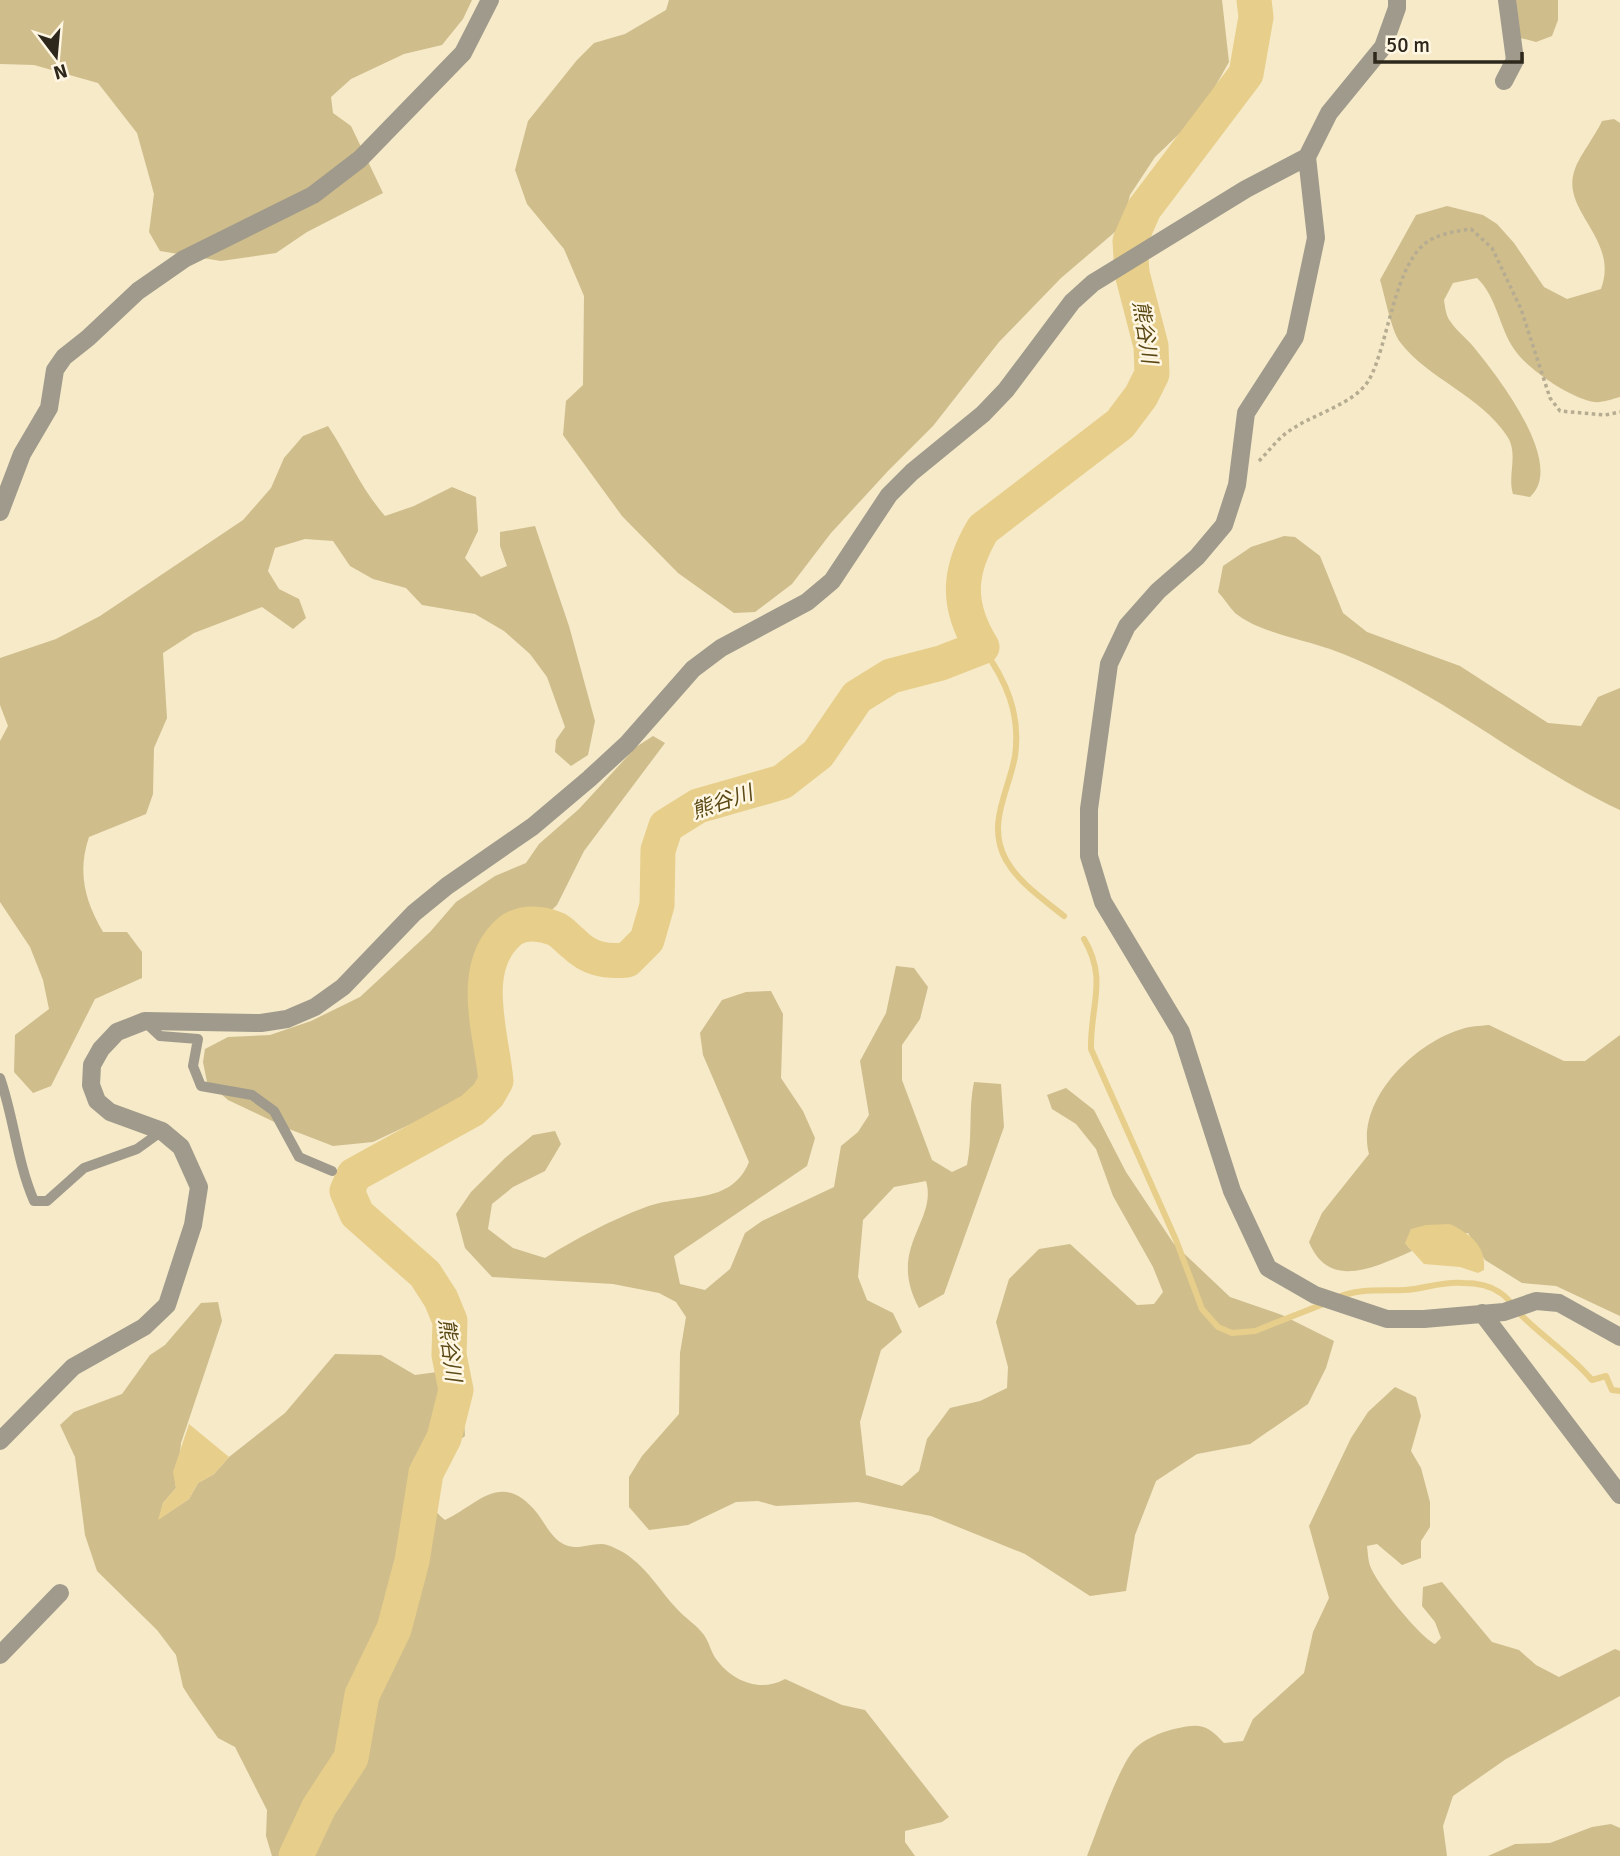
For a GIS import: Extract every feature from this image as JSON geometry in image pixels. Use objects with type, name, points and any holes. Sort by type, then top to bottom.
[{"type":"street","points":[[0,512],[22,454],[49,408],[55,370],[64,357],[138,291],[184,260],[313,195],[360,159],[463,53],[489,0]]},
{"type":"street","points":[[1397,0],[1397,8],[1383,47],[1329,113],[1307,157],[1316,238],[1295,337],[1245,413],[1237,485],[1224,525],[1197,557],[1158,591],[1127,626],[1109,664],[1088,809],[1089,856],[1103,902],[1181,1032],[1232,1191],[1268,1268],[1315,1295],[1359,1311],[1399,1319],[1504,1312],[1536,1301],[1559,1303],[1620,1337]]},
{"type":"street","points":[[1504,81],[1515,60],[1507,0]]},
{"type":"street","points":[[0,1441],[73,1367],[144,1326],[167,1305],[193,1225],[199,1186],[181,1147],[162,1131],[110,1112],[97,1101],[91,1085],[92,1065],[100,1049],[117,1032],[145,1021],[261,1023],[287,1019],[315,1007],[343,987],[414,913],[447,886],[532,827],[590,778],[626,744],[693,669],[721,648],[807,602],[832,581],[890,495],[912,472],[983,414],[1006,390],[1072,302],[1093,282],[1307,157]]},
{"type":"street","points":[[1482,1313],[1620,1495]]},
{"type":"street","points":[[0,1655],[60,1593]]},
{"type":"lane","points":[[145,1021],[160,1036],[198,1039],[194,1066],[201,1086],[252,1095],[274,1111],[299,1157],[332,1171]]},
{"type":"lane","points":[[0,1078],[11,1111],[26,1183],[34,1201],[47,1201],[84,1168],[137,1149],[162,1131]]},
{"type":"path","points":[[1237,485],[1284,434],[1321,411],[1353,399],[1369,380],[1404,274],[1427,242],[1446,233],[1471,229],[1492,248],[1521,309],[1550,398],[1560,411],[1605,415],[1620,412]]},
{"type":"shaded area","points":[[0,0],[472,0],[463,19],[442,45],[404,54],[351,79],[331,97],[333,113],[351,126],[383,193],[307,232],[276,253],[221,261],[160,251],[149,232],[154,194],[137,133],[98,83],[34,65],[0,64]]},
{"type":"shaded area","points":[[669,0],[1222,0],[1229,62],[1199,115],[1155,157],[1130,195],[1122,226],[1061,278],[999,342],[933,426],[831,533],[792,584],[755,612],[734,613],[678,573],[622,516],[563,435],[566,401],[583,385],[584,296],[564,249],[527,204],[515,170],[528,121],[577,60],[594,43],[625,34],[666,10]]},
{"type":"shaded area","points":[[1505,0],[1558,0],[1558,20],[1552,36],[1536,42],[1513,36]]},
{"type":"shaded area","points":[[1614,119],[1620,123],[1620,397],[1597,402],[1584,399],[1539,374],[1514,349],[1494,303],[1477,278],[1453,283],[1444,300],[1449,319],[1511,397],[1534,442],[1540,463],[1539,482],[1530,497],[1513,494],[1513,457],[1507,436],[1483,409],[1425,367],[1400,342],[1391,321],[1380,280],[1416,215],[1447,206],[1483,215],[1497,224],[1514,243],[1544,287],[1567,299],[1601,289],[1605,271],[1603,255],[1581,212],[1572,184],[1577,164],[1602,121]]},
{"type":"shaded area","points":[[328,426],[369,495],[385,516],[414,506],[452,487],[476,497],[478,531],[465,558],[481,577],[507,566],[500,546],[500,532],[535,526],[569,626],[595,721],[588,755],[571,766],[555,752],[556,740],[565,727],[547,677],[530,654],[504,631],[475,614],[422,605],[406,588],[373,579],[350,566],[333,541],[305,539],[275,548],[268,571],[279,589],[299,599],[306,618],[293,629],[262,607],[194,633],[163,653],[167,718],[154,748],[153,794],[146,814],[89,837],[83,874],[87,898],[103,932],[127,932],[142,952],[142,978],[95,999],[51,1086],[33,1093],[14,1072],[15,1035],[49,1009],[43,980],[30,947],[0,902],[0,741],[8,726],[0,705],[0,658],[56,639],[100,616],[243,520],[271,488],[284,458],[303,436]]},
{"type":"shaded area","points":[[1284,536],[1295,537],[1320,556],[1343,613],[1367,632],[1460,666],[1548,723],[1581,726],[1598,697],[1620,688],[1620,810],[1547,770],[1442,704],[1369,665],[1256,625],[1235,613],[1218,592],[1223,566],[1251,547]]},
{"type":"shaded area","points":[[653,736],[665,743],[584,851],[557,905],[522,938],[502,964],[489,1014],[486,1072],[468,1097],[373,1142],[333,1146],[228,1100],[207,1082],[203,1062],[205,1049],[228,1037],[270,1035],[311,1021],[360,997],[430,932],[456,902],[495,876],[526,863],[539,844],[579,809],[636,747]]},
{"type":"shaded area","points":[[896,966],[914,968],[928,987],[920,1019],[902,1045],[902,1080],[932,1160],[952,1172],[967,1165],[974,1082],[1001,1084],[1004,1127],[944,1294],[919,1308],[910,1287],[910,1252],[925,1210],[928,1196],[926,1181],[894,1187],[863,1220],[858,1277],[867,1300],[893,1313],[902,1332],[881,1350],[860,1422],[866,1475],[902,1486],[919,1471],[927,1439],[950,1408],[980,1401],[1007,1388],[1008,1367],[996,1322],[1009,1279],[1039,1249],[1070,1244],[1137,1305],[1154,1304],[1163,1292],[1153,1267],[1113,1196],[1096,1149],[1076,1124],[1052,1109],[1047,1095],[1066,1088],[1094,1110],[1126,1172],[1174,1244],[1230,1297],[1282,1315],[1334,1341],[1326,1368],[1308,1404],[1250,1444],[1197,1454],[1156,1481],[1135,1535],[1126,1591],[1090,1596],[1025,1554],[931,1516],[858,1502],[776,1506],[758,1501],[736,1502],[688,1525],[649,1530],[629,1507],[629,1477],[642,1456],[679,1414],[680,1353],[686,1317],[676,1302],[659,1293],[613,1284],[492,1277],[465,1248],[456,1214],[471,1192],[533,1135],[555,1131],[561,1144],[545,1171],[513,1187],[492,1204],[488,1229],[513,1248],[545,1258],[594,1230],[646,1207],[705,1196],[731,1186],[749,1162],[703,1055],[700,1033],[722,1000],[746,992],[771,991],[783,1014],[781,1078],[803,1111],[815,1138],[807,1166],[674,1256],[680,1284],[705,1290],[730,1269],[745,1233],[762,1221],[834,1187],[841,1146],[858,1132],[869,1115],[860,1061],[886,1013]]},
{"type":"shaded area","points":[[1489,1025],[1564,1061],[1585,1061],[1620,1035],[1620,1316],[1556,1286],[1522,1283],[1485,1260],[1468,1233],[1405,1243],[1412,1251],[1354,1271],[1341,1271],[1328,1266],[1318,1257],[1309,1242],[1322,1213],[1369,1154],[1367,1134],[1371,1114],[1392,1077],[1425,1047],[1444,1036],[1465,1028]]},
{"type":"shaded area","points":[[1450,1224],[1475,1241],[1482,1254],[1484,1270],[1478,1273],[1460,1267],[1424,1264],[1405,1243],[1411,1229]]},
{"type":"shaded area","points":[[218,1302],[222,1321],[181,1443],[175,1476],[176,1488],[163,1503],[159,1519],[189,1499],[198,1483],[214,1474],[229,1457],[285,1413],[335,1354],[381,1355],[415,1375],[437,1372],[455,1374],[463,1401],[465,1436],[435,1465],[426,1486],[427,1497],[433,1508],[445,1520],[490,1494],[512,1493],[524,1500],[553,1536],[565,1545],[576,1547],[604,1544],[624,1553],[643,1569],[677,1609],[701,1631],[716,1659],[738,1679],[766,1685],[785,1679],[842,1705],[865,1710],[949,1817],[942,1822],[905,1831],[905,1842],[915,1856],[272,1856],[266,1836],[267,1810],[235,1747],[218,1738],[190,1698],[183,1687],[176,1655],[157,1630],[97,1571],[85,1535],[75,1457],[60,1425],[74,1412],[122,1394],[150,1355],[165,1345],[201,1303]]},
{"type":"shaded area","points":[[1395,1387],[1416,1397],[1421,1416],[1411,1451],[1421,1468],[1430,1502],[1430,1527],[1421,1541],[1421,1558],[1402,1565],[1377,1544],[1367,1546],[1370,1566],[1382,1586],[1410,1621],[1435,1644],[1441,1638],[1435,1622],[1422,1606],[1423,1587],[1442,1582],[1492,1642],[1519,1650],[1536,1665],[1559,1677],[1615,1649],[1620,1651],[1620,1696],[1506,1759],[1453,1796],[1443,1826],[1447,1856],[1087,1856],[1117,1779],[1139,1745],[1163,1732],[1193,1726],[1209,1729],[1224,1743],[1243,1741],[1253,1719],[1304,1673],[1313,1632],[1329,1598],[1309,1526],[1351,1438],[1368,1412]]},
{"type":"shaded area","points":[[189,1424],[229,1457],[214,1474],[198,1483],[189,1499],[158,1520],[163,1503],[176,1488],[173,1472]]},
{"type":"shaded area","points":[[1611,1824],[1620,1828],[1620,1856],[1488,1856],[1515,1844],[1550,1843],[1592,1827]]},
{"type":"waterway","name":"熊谷川","points":[[296,1856],[319,1807],[351,1758],[362,1695],[394,1629],[412,1561],[426,1473],[444,1438],[456,1390],[449,1355],[450,1321],[441,1299],[425,1274],[357,1214],[347,1191],[354,1175],[472,1110],[488,1095],[496,1081],[487,1023],[486,982],[489,963],[497,946],[510,931],[527,924],[545,925],[558,930],[591,956],[604,960],[627,960],[647,940],[657,905],[658,850],[666,826],[698,806],[782,782],[818,754],[857,697],[891,676],[941,663],[982,647],[968,617],[963,588],[969,559],[983,529],[1120,424],[1141,396],[1152,374],[1151,346],[1132,273],[1130,241],[1144,209],[1246,74],[1256,17],[1254,0]]},
{"type":"waterway","points":[[982,647],[1005,685],[1016,726],[1015,756],[998,821],[1000,847],[1018,876],[1064,916]]},
{"type":"waterway","points":[[1084,939],[1091,953],[1096,980],[1091,1049],[1176,1240],[1202,1309],[1218,1327],[1232,1333],[1255,1331],[1326,1303]]},
{"type":"waterway","points":[[1336,1298],[1361,1291],[1412,1289],[1448,1283],[1486,1286],[1505,1297],[1592,1380],[1606,1376],[1612,1390],[1620,1391]]}]
